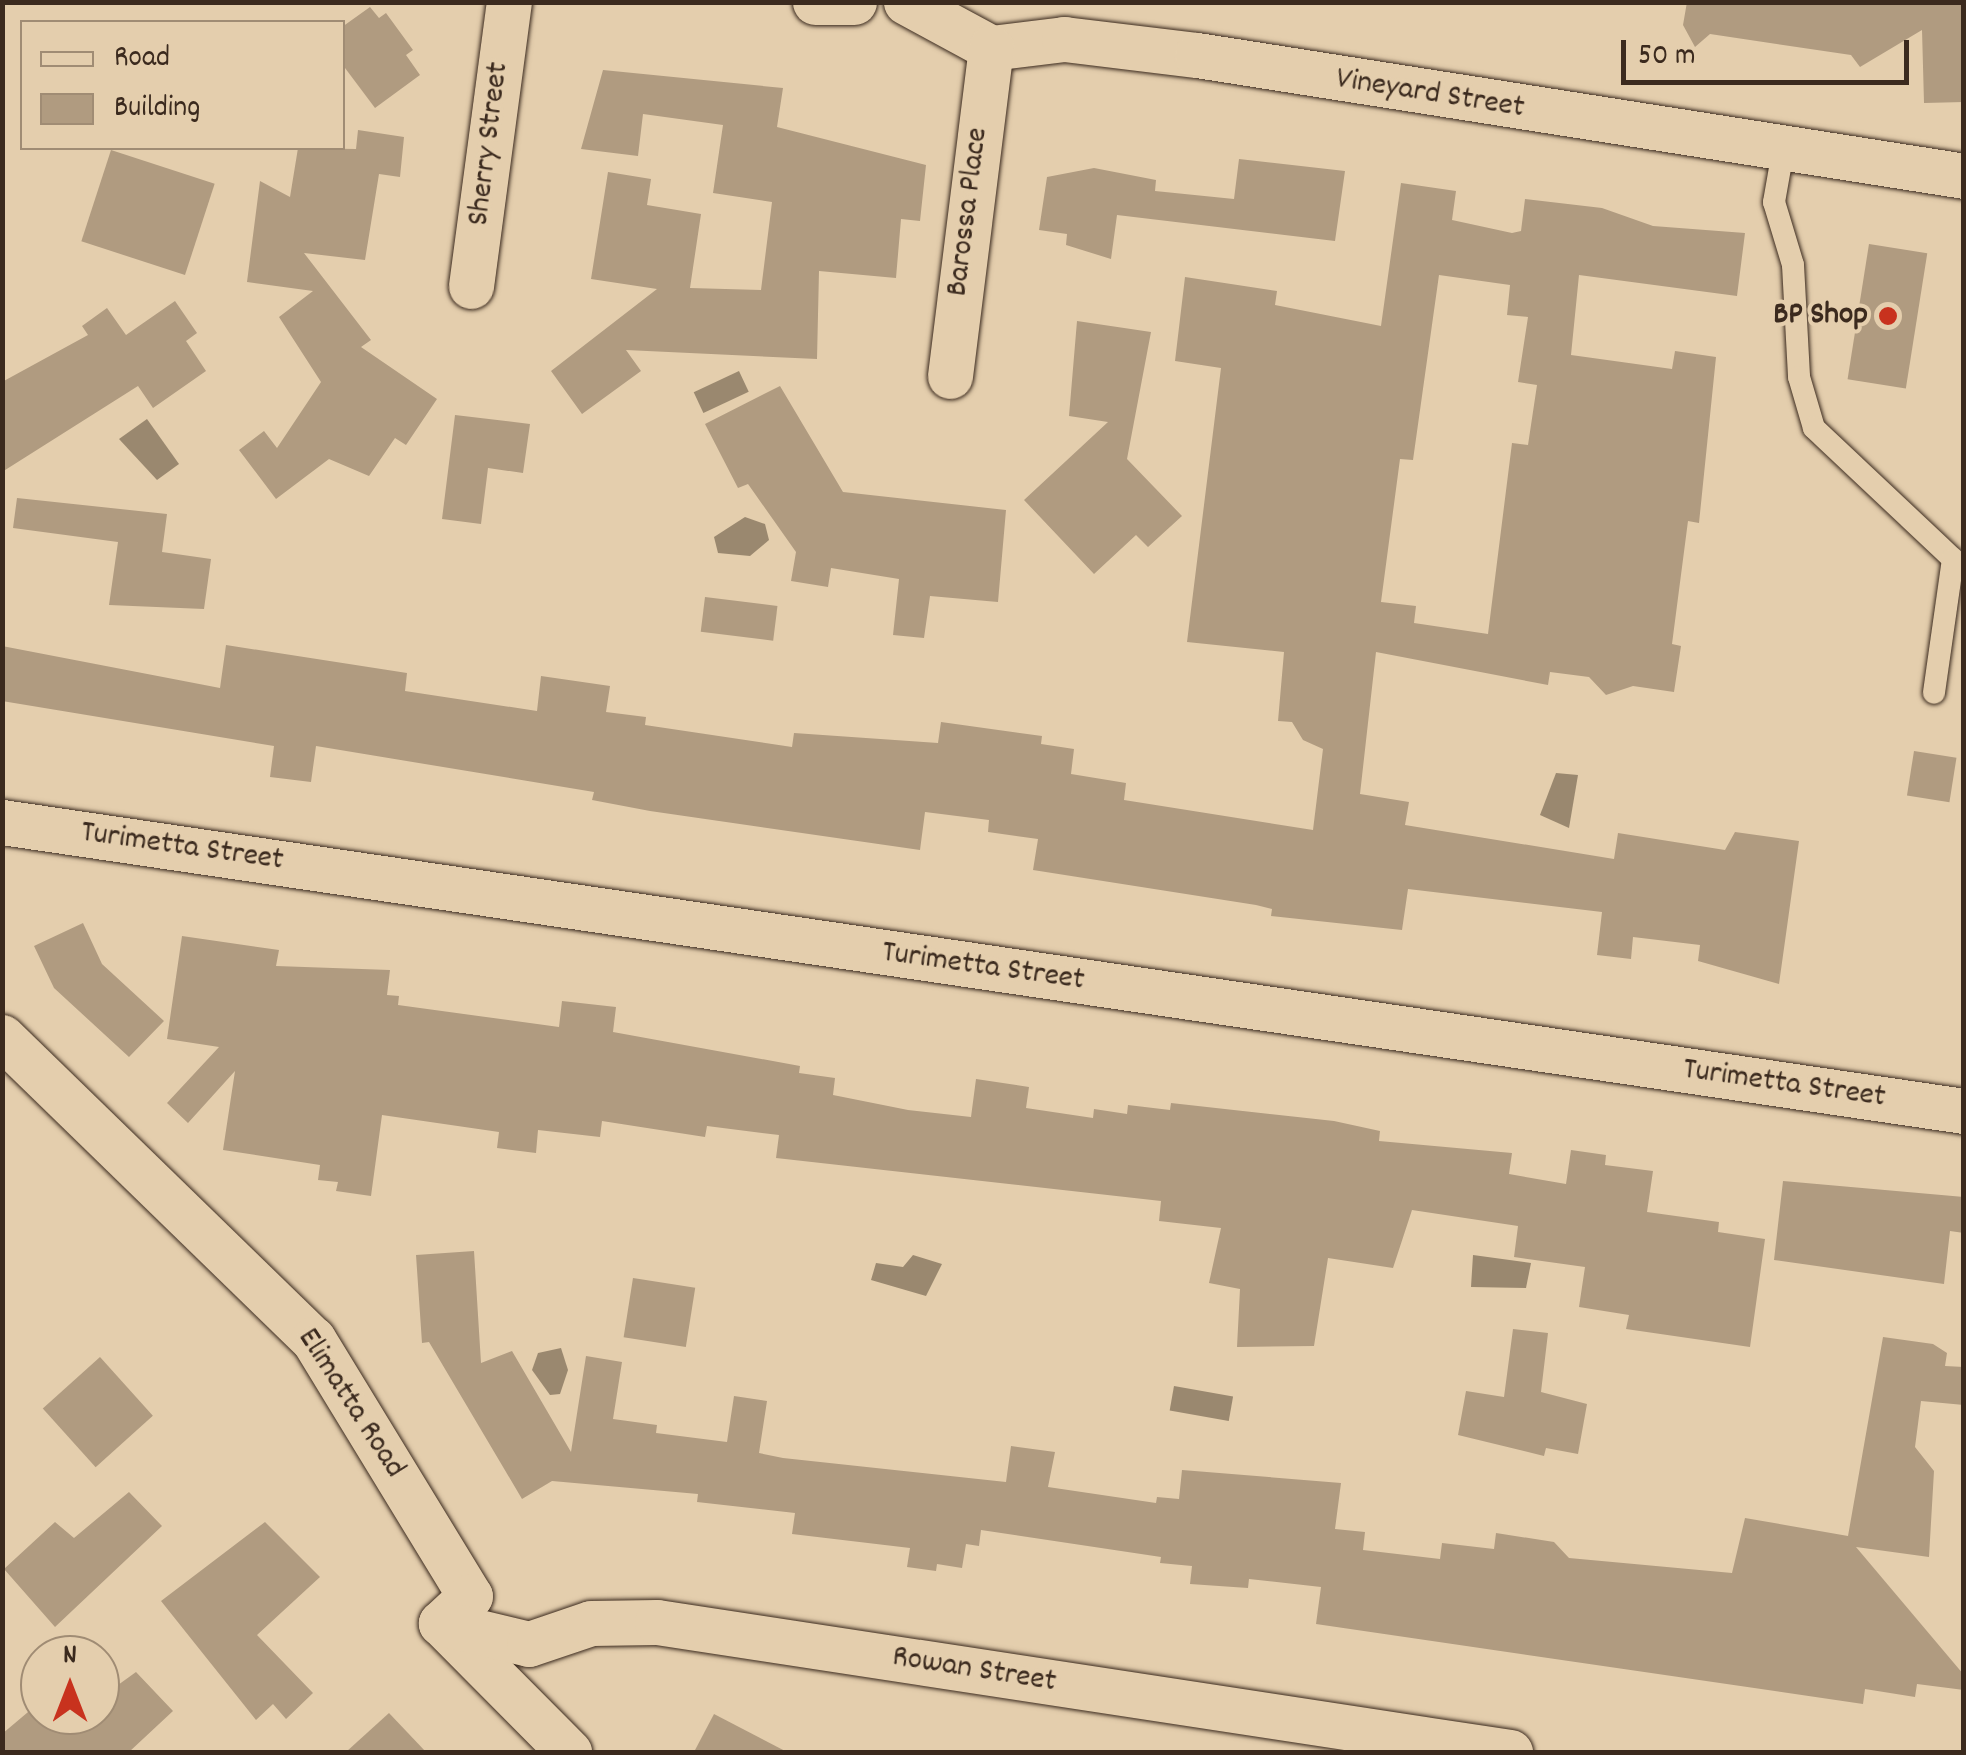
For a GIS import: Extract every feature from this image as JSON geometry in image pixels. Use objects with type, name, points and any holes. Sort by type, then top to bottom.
[{"type":"street","name":"Sherry Street","points":[[472,286],[509,2]]},
{"type":"street","points":[[815,2],[854,2]]},
{"type":"street","points":[[906,2],[991,48]]},
{"type":"street","name":"Vineyard Street","points":[[991,48],[1064,39],[1196,56],[1784,151],[1964,176]]},
{"type":"street","name":"Barossa Place","points":[[950,376],[991,48]]},
{"type":"street","name":"Turimetta Street","points":[[2,822],[1964,1111]]},
{"type":"street","name":"Elimatta Road","points":[[2,1037],[313,1339],[470,1596],[442,1623]]},
{"type":"street","name":"Rowan Street","points":[[442,1623],[529,1644],[592,1624],[657,1622],[1510,1752]]},
{"type":"street","points":[[442,1623],[569,1752]]},
{"type":"lane","points":[[1784,151],[1774,202],[1793,265],[1808,415],[1834,452],[1953,559],[1934,694]]},
{"type":"shaded area","points":[[739,371],[749,392],[703,413],[694,392]]},
{"type":"shaded area","points":[[147,419],[179,464],[157,480],[119,439]]},
{"type":"shaded area","points":[[745,517],[765,524],[769,540],[750,556],[718,553],[714,537]]},
{"type":"shaded area","points":[[1556,773],[1578,775],[1569,828],[1540,815]]},
{"type":"shaded area","points":[[913,1255],[942,1264],[926,1296],[871,1280],[876,1263],[903,1267]]},
{"type":"shaded area","points":[[1473,1255],[1531,1263],[1526,1288],[1471,1287]]},
{"type":"shaded area","points":[[561,1348],[568,1370],[560,1394],[550,1395],[532,1370],[538,1353]]},
{"type":"shaded area","points":[[1174,1386],[1233,1396],[1229,1421],[1170,1411]]},
{"type":"building","points":[[1687,2],[1964,2],[1964,102],[1924,103],[1922,30],[1860,67],[1851,55],[1710,34],[1695,47],[1683,25]]},
{"type":"building","points":[[370,7],[379,18],[386,13],[413,50],[406,55],[420,75],[375,108],[345,68],[345,25]]},
{"type":"building","points":[[603,70],[783,88],[777,127],[926,165],[920,221],[901,219],[896,278],[819,271],[817,359],[626,350],[641,371],[582,414],[551,371],[657,289],[591,279],[608,172],[651,179],[647,205],[701,214],[690,288],[761,290],[772,202],[713,193],[723,125],[643,114],[638,156],[581,149]]},
{"type":"building","points":[[358,130],[404,137],[400,177],[379,174],[365,260],[304,253],[371,340],[361,347],[437,399],[406,445],[395,438],[369,476],[329,459],[276,499],[239,450],[264,431],[277,448],[321,382],[279,317],[313,291],[247,282],[260,181],[290,197],[298,150],[356,149]]},
{"type":"building","points":[[111,150],[215,184],[185,275],[81,241]]},
{"type":"building","points":[[1239,159],[1345,171],[1335,241],[1117,215],[1111,259],[1066,245],[1067,234],[1039,230],[1047,177],[1094,168],[1156,180],[1155,191],[1234,199]]},
{"type":"building","points":[[1401,183],[1456,191],[1452,220],[1512,233],[1521,231],[1525,199],[1602,208],[1653,226],[1745,233],[1737,296],[1579,275],[1571,355],[1672,369],[1675,351],[1716,357],[1699,523],[1688,521],[1672,644],[1681,646],[1674,692],[1633,686],[1606,695],[1589,677],[1550,672],[1548,685],[1376,652],[1360,794],[1409,802],[1405,825],[1614,859],[1618,833],[1725,850],[1735,832],[1799,841],[1779,984],[1698,961],[1700,945],[1633,937],[1631,959],[1597,955],[1602,912],[1408,889],[1402,930],[1271,916],[1272,909],[1256,905],[1033,870],[1038,839],[988,832],[989,820],[925,812],[920,850],[650,811],[592,800],[594,792],[316,746],[311,782],[270,777],[274,746],[2,701],[2,646],[220,688],[226,645],[407,673],[405,691],[537,711],[541,676],[610,686],[606,712],[646,717],[645,725],[792,747],[794,733],[938,743],[941,722],[1042,736],[1041,744],[1074,749],[1071,774],[1126,783],[1124,800],[1313,830],[1323,749],[1303,740],[1292,722],[1278,721],[1284,652],[1187,642],[1221,368],[1175,361],[1185,277],[1277,291],[1275,305],[1381,326]],"holes":[[[1439,275],[1510,285],[1507,315],[1528,317],[1518,382],[1537,385],[1528,445],[1512,443],[1488,634],[1414,623],[1416,606],[1381,602],[1400,459],[1413,460]]]},
{"type":"building","name":"BP Shop","points":[[1869,244],[1927,253],[1906,389],[1848,379]]},
{"type":"building","points":[[175,301],[197,333],[186,341],[206,371],[153,408],[138,386],[2,472],[2,382],[88,335],[82,326],[107,308],[126,335]]},
{"type":"building","points":[[1077,321],[1151,332],[1127,459],[1182,516],[1148,547],[1136,535],[1094,574],[1024,500],[1108,422],[1069,416]]},
{"type":"building","points":[[780,386],[843,492],[1006,510],[998,602],[930,596],[924,638],[893,635],[899,579],[831,568],[828,587],[791,581],[796,552],[748,484],[738,488],[705,424]]},
{"type":"building","points":[[455,415],[530,424],[523,473],[488,468],[481,524],[442,519]]},
{"type":"building","points":[[17,498],[167,514],[162,552],[211,559],[204,609],[109,605],[118,542],[13,528]]},
{"type":"building","points":[[705,597],[777,606],[773,641],[701,632]]},
{"type":"building","points":[[1914,751],[1956,758],[1949,802],[1907,795]]},
{"type":"building","points":[[83,923],[102,964],[164,1021],[129,1057],[54,988],[34,946]]},
{"type":"building","points":[[182,936],[279,950],[276,966],[390,970],[387,995],[399,996],[398,1005],[559,1027],[562,1001],[616,1007],[613,1032],[800,1066],[799,1073],[835,1078],[833,1095],[908,1110],[971,1117],[976,1079],[1029,1087],[1026,1108],[1093,1118],[1094,1109],[1127,1114],[1128,1105],[1170,1110],[1171,1103],[1334,1121],[1380,1131],[1379,1141],[1512,1153],[1509,1174],[1566,1184],[1571,1150],[1606,1155],[1605,1165],[1653,1171],[1647,1212],[1719,1222],[1718,1232],[1765,1239],[1750,1347],[1626,1329],[1629,1315],[1579,1307],[1585,1267],[1514,1257],[1518,1226],[1412,1210],[1393,1268],[1328,1258],[1314,1346],[1237,1347],[1240,1289],[1209,1283],[1221,1228],[1159,1221],[1161,1201],[776,1158],[779,1135],[707,1126],[705,1137],[602,1121],[600,1137],[538,1130],[536,1153],[497,1148],[499,1132],[382,1115],[371,1196],[336,1191],[338,1182],[318,1180],[320,1165],[223,1150],[235,1071],[188,1123],[167,1103],[219,1047],[167,1039]]},
{"type":"building","points":[[1783,1181],[1964,1197],[1964,1233],[1950,1231],[1944,1284],[1774,1260]]},
{"type":"building","points":[[474,1251],[481,1363],[512,1351],[571,1452],[586,1356],[622,1362],[613,1419],[657,1425],[656,1433],[727,1442],[734,1396],[767,1401],[759,1453],[783,1458],[1006,1482],[1011,1446],[1055,1452],[1048,1487],[1156,1503],[1157,1497],[1179,1499],[1182,1470],[1341,1483],[1335,1529],[1365,1532],[1363,1550],[1440,1559],[1442,1543],[1494,1549],[1496,1533],[1554,1542],[1569,1558],[1732,1573],[1745,1518],[1848,1536],[1883,1337],[1933,1344],[1947,1353],[1945,1366],[1964,1367],[1964,1405],[1921,1401],[1915,1447],[1934,1471],[1929,1557],[1856,1547],[1964,1675],[1964,1690],[1917,1684],[1915,1697],[1865,1689],[1863,1704],[1316,1624],[1321,1587],[1249,1579],[1248,1588],[1190,1584],[1192,1566],[1160,1563],[1161,1557],[981,1530],[979,1546],[966,1544],[962,1568],[937,1564],[936,1571],[907,1567],[910,1548],[792,1534],[795,1513],[697,1502],[698,1494],[552,1481],[522,1499],[429,1342],[422,1343],[416,1255]]},
{"type":"building","points":[[633,1278],[695,1288],[686,1347],[624,1337]]},
{"type":"building","points":[[1513,1329],[1548,1333],[1541,1392],[1587,1404],[1578,1454],[1546,1448],[1544,1456],[1458,1435],[1466,1391],[1504,1397]]},
{"type":"building","points":[[100,1357],[153,1416],[96,1467],[43,1409]]},
{"type":"building","points":[[129,1492],[162,1526],[55,1627],[4,1569],[55,1522],[74,1538]]},
{"type":"building","points":[[265,1522],[320,1577],[257,1635],[313,1693],[286,1719],[273,1704],[256,1720],[161,1601]]},
{"type":"building","points":[[136,1672],[173,1711],[129,1752],[2,1752],[2,1734],[20,1719],[20,1735],[120,1735],[120,1684]]},
{"type":"building","points":[[389,1713],[426,1752],[346,1752]]},
{"type":"building","points":[[714,1714],[787,1752],[694,1752]]},
{"type":"place","name":"BP Shop","points":[[1888,316]]}]
